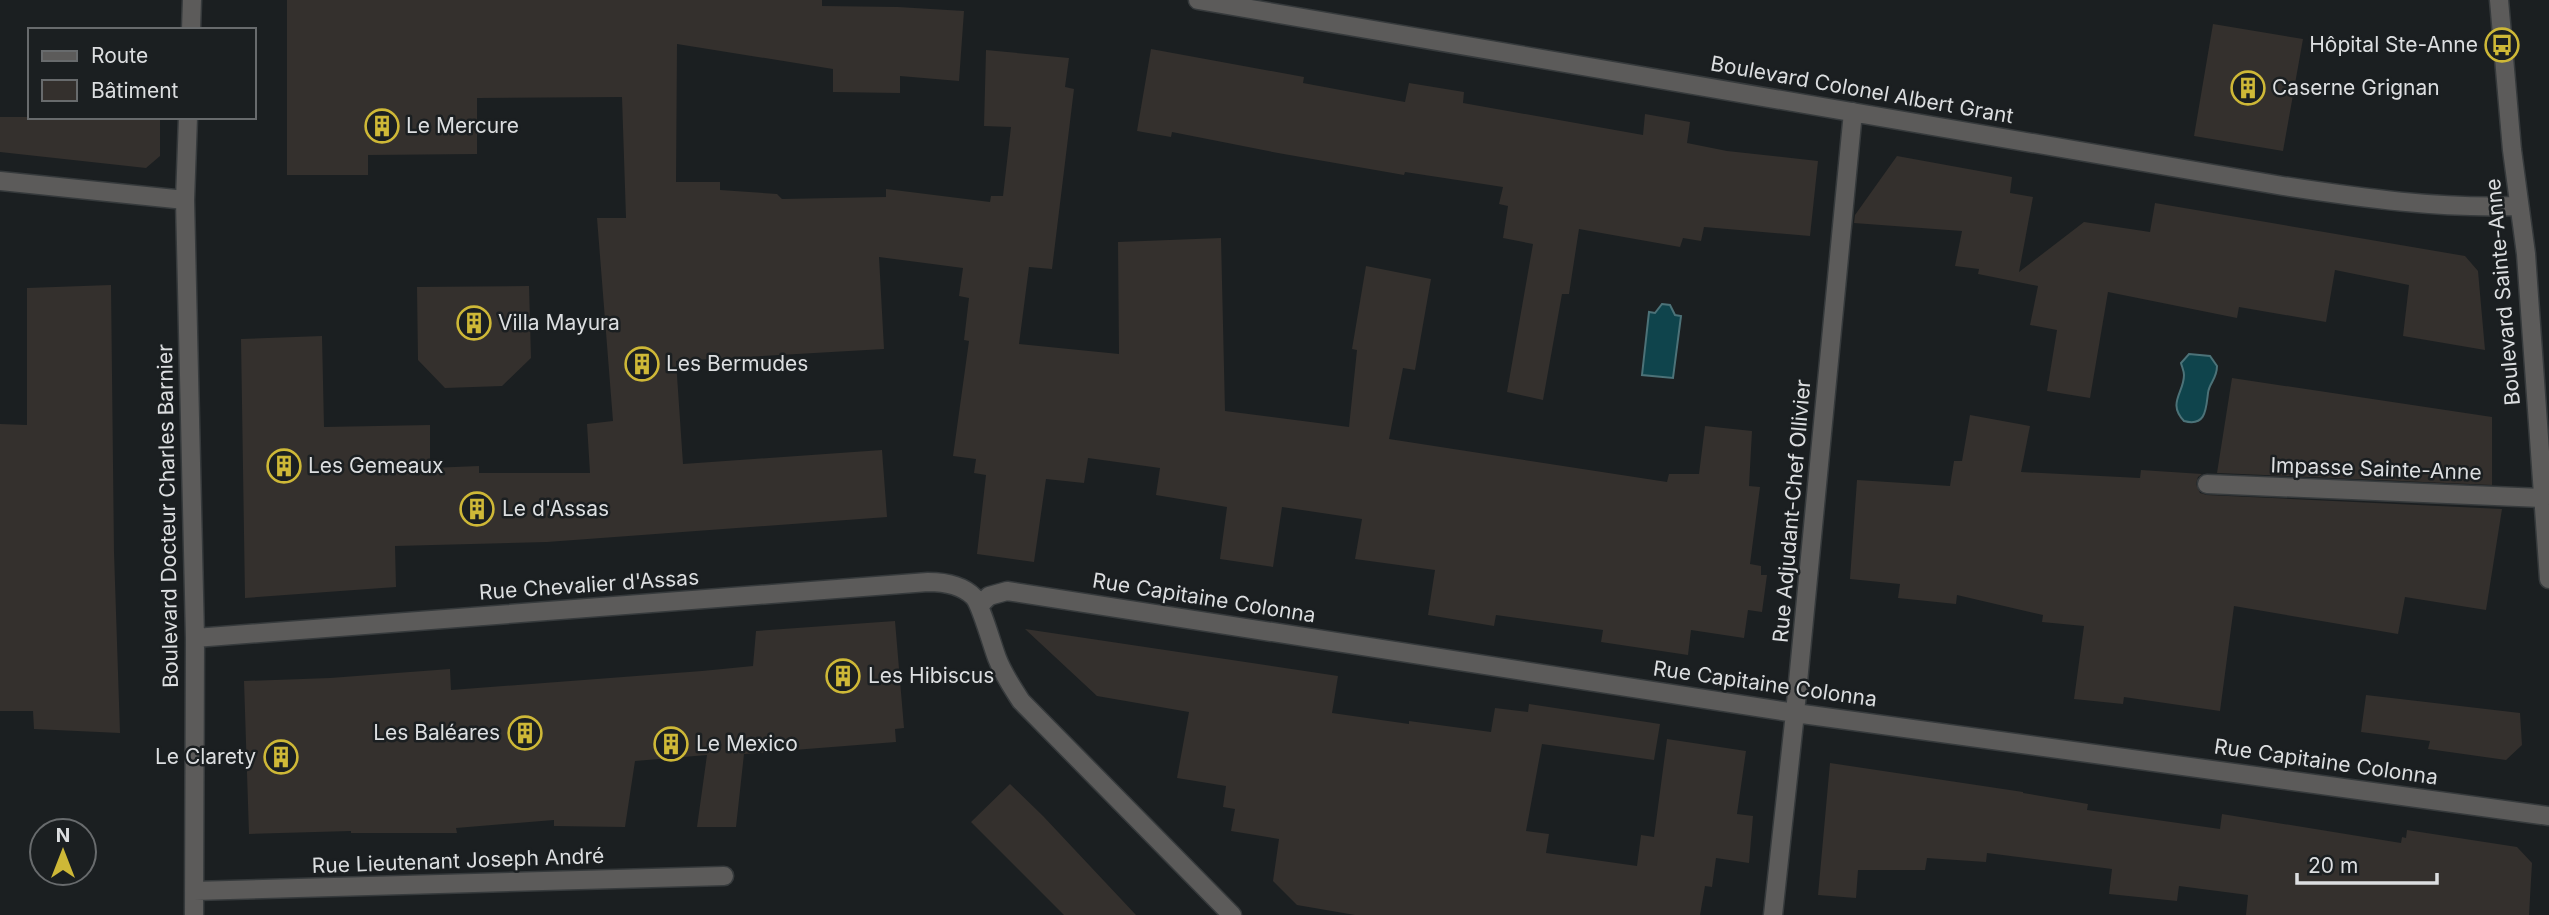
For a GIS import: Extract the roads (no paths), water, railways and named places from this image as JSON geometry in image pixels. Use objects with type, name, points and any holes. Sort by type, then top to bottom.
[{"type":"street","points":[[191,28],[192,0]]},
{"type":"street","name":"Boulevard Colonel Albert Grant","points":[[1198,0],[2350,197],[2447,207],[2519,206]]},
{"type":"street","name":"Boulevard Sainte-Anne","points":[[2499,0],[2512,150],[2526,254],[2549,579]]},
{"type":"street","name":"Rue Adjudant-Chef Ollivier","points":[[1773,915],[1796,713],[1853,112]]},
{"type":"street","name":"Boulevard Docteur Charles Barnier","points":[[188,119],[185,200],[195,638],[194,915]]},
{"type":"street","points":[[0,181],[185,200]]},
{"type":"street","name":"Impasse Sainte-Anne","points":[[2207,484],[2543,498]]},
{"type":"street","name":"Rue Chevalier d'Assas","points":[[195,638],[928,582],[942,582],[962,589],[972,595],[980,605]]},
{"type":"street","name":"Rue Capitaine Colonna","points":[[980,605],[989,596],[1007,591],[1796,713],[2549,816]]},
{"type":"street","points":[[980,605],[982,619],[998,661],[1021,701],[1232,915]]},
{"type":"street","name":"Rue Lieutenant Joseph André","points":[[194,891],[724,876]]},
{"type":"water","points":[[1662,304],[1670,305],[1675,315],[1681,316],[1673,378],[1642,375],[1649,312],[1655,313]]},
{"type":"water","points":[[2189,354],[2210,356],[2217,366],[2204,415],[2191,422],[2184,421],[2177,409],[2184,374],[2181,363]]},
{"type":"place","name":"Hôpital Ste-Anne","points":[[2502,45]]},
{"type":"place","name":"Caserne Grignan","points":[[2248,88]]},
{"type":"place","name":"Le Mercure","points":[[382,126]]},
{"type":"place","name":"Villa Mayura","points":[[474,323]]},
{"type":"place","name":"Les Bermudes","points":[[642,364]]},
{"type":"place","name":"Les Gemeaux","points":[[284,466]]},
{"type":"place","name":"Le d'Assas","points":[[477,509]]},
{"type":"place","name":"Les Hibiscus","points":[[843,676]]},
{"type":"place","name":"Les Baléares","points":[[525,733]]},
{"type":"place","name":"Le Mexico","points":[[671,744]]},
{"type":"place","name":"Le Clarety","points":[[281,757]]}]
